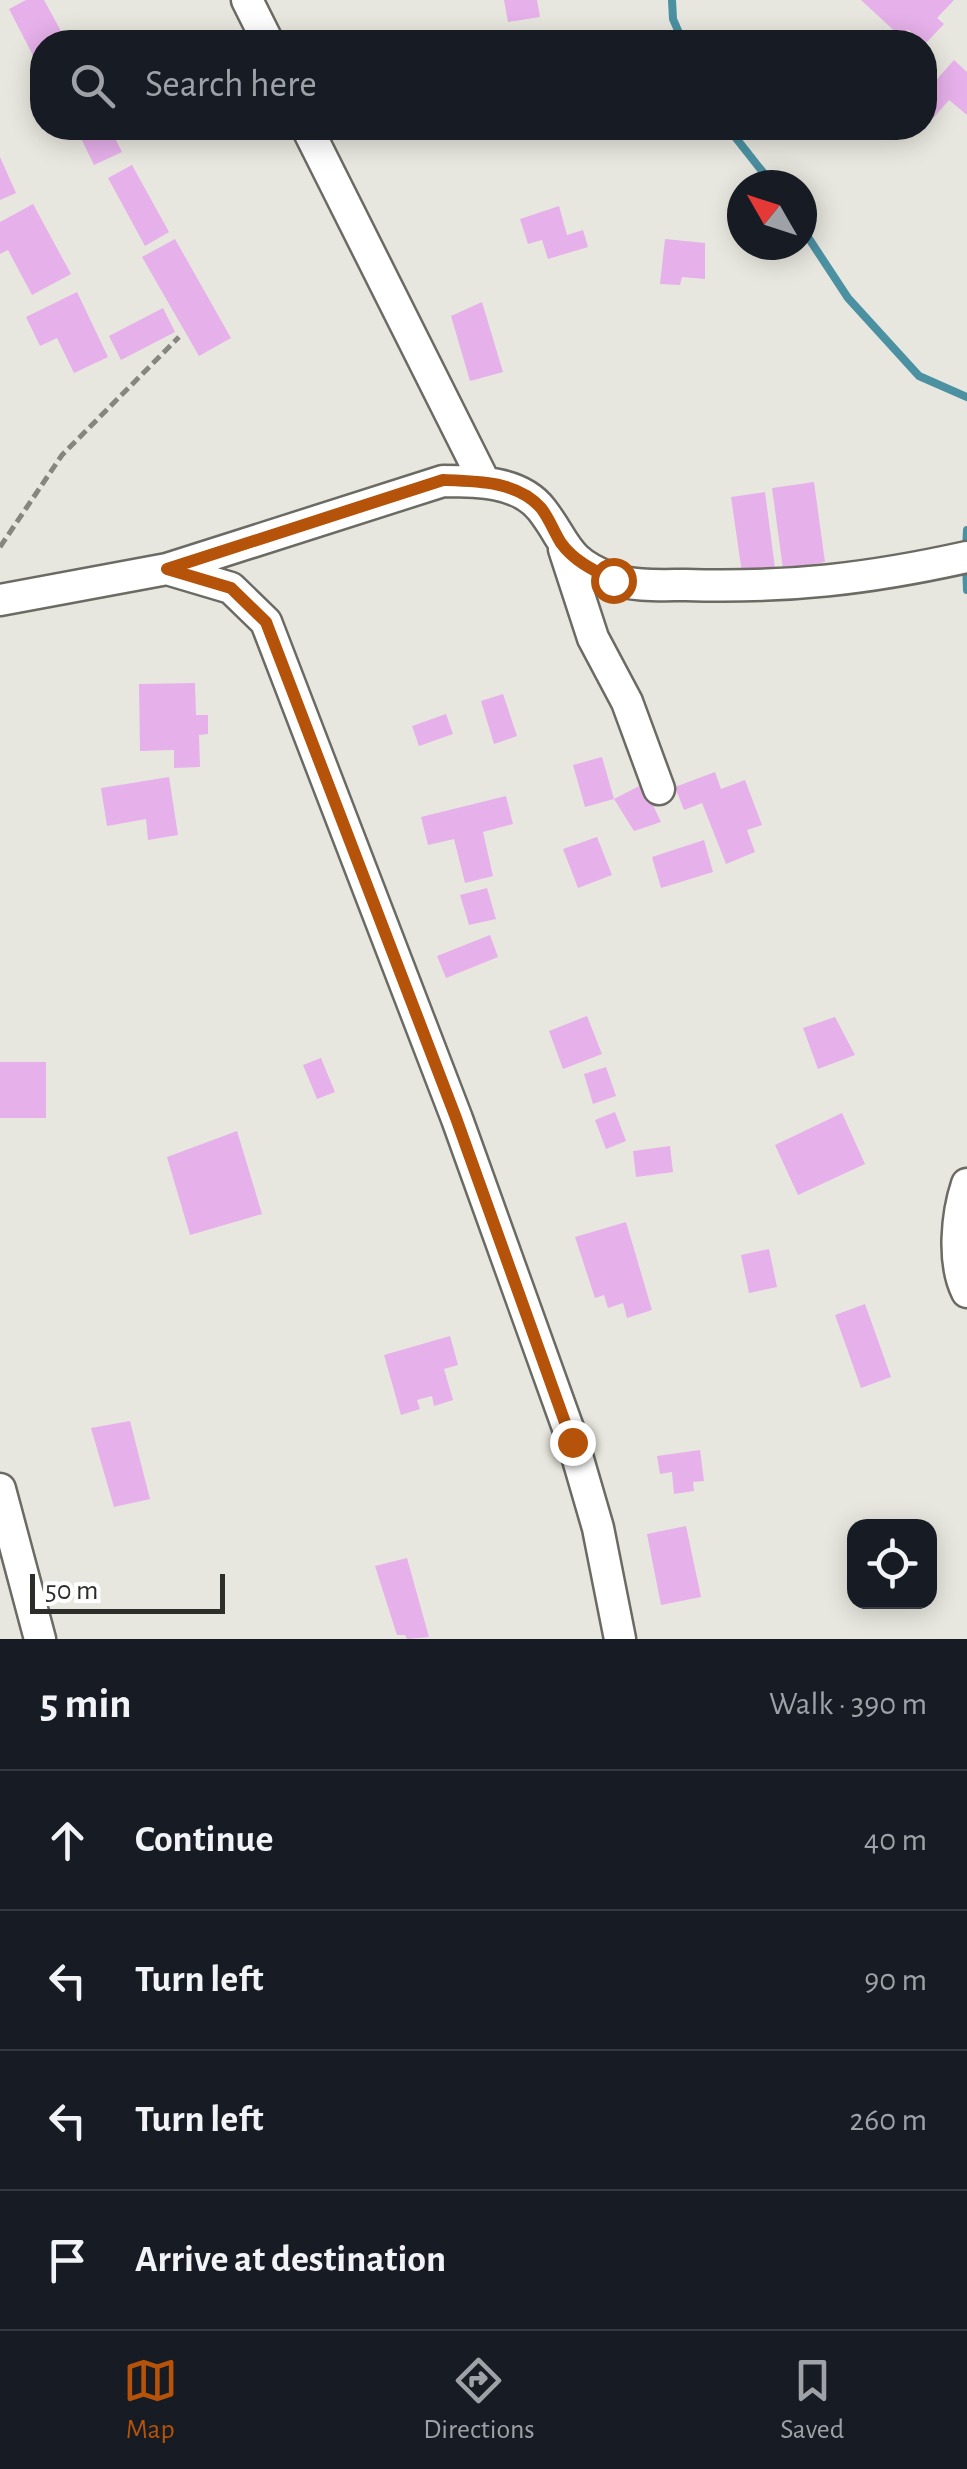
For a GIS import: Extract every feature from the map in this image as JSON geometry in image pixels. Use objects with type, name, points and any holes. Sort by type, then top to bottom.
[{"type":"street","points":[[247,0],[262,30]]},
{"type":"street","points":[[313,140],[484,481]]},
{"type":"street","points":[[0,600],[167,569],[443,480],[484,481],[520,492],[541,508],[563,546],[593,638],[627,702],[659,789]]},
{"type":"street","points":[[563,546],[579,562],[613,580],[758,587],[857,580],[967,556]]},
{"type":"street","points":[[167,569],[231,588],[266,622],[456,1118],[572,1442],[598,1528],[620,1639]]},
{"type":"street","points":[[967,1184],[961,1201],[958,1262],[967,1292]]},
{"type":"street","points":[[0,1489],[40,1639]]},
{"type":"path","points":[[0,547],[62,455],[178,337]]},
{"type":"building","points":[[26,0],[44,0],[60,30],[30,30],[30,50],[9,9]]},
{"type":"building","points":[[504,0],[537,0],[540,17],[508,22]]},
{"type":"building","points":[[861,0],[954,0],[937,18],[944,24],[937,31],[893,30]]},
{"type":"building","points":[[954,60],[967,72],[967,115],[949,100],[937,114],[937,79]]},
{"type":"building","points":[[82,140],[116,140],[122,152],[94,165]]},
{"type":"building","points":[[0,157],[16,193],[0,200]]},
{"type":"building","points":[[132,165],[169,232],[145,246],[108,178]]},
{"type":"building","points":[[33,204],[71,274],[32,295],[8,250],[0,254],[0,222]]},
{"type":"building","points":[[559,206],[567,235],[583,230],[588,247],[548,259],[542,240],[528,244],[520,219]]},
{"type":"building","points":[[175,239],[231,338],[199,356],[142,257]]},
{"type":"building","points":[[665,239],[705,243],[705,279],[682,277],[680,285],[660,284]]},
{"type":"building","points":[[77,292],[108,357],[74,373],[57,338],[40,346],[26,317]]},
{"type":"building","points":[[482,302],[503,372],[470,381],[451,316]]},
{"type":"building","points":[[163,308],[175,332],[121,360],[109,336]]},
{"type":"building","points":[[814,482],[825,562],[783,569],[772,488]]},
{"type":"building","points":[[765,492],[775,568],[742,573],[731,497]]},
{"type":"building","points":[[195,683],[196,715],[208,715],[208,734],[199,735],[200,767],[174,768],[174,750],[140,751],[139,684]]},
{"type":"building","points":[[503,694],[517,736],[494,744],[481,701]]},
{"type":"building","points":[[446,714],[453,734],[419,746],[412,726]]},
{"type":"building","points":[[602,757],[614,799],[585,807],[573,765]]},
{"type":"building","points":[[715,772],[721,789],[745,780],[762,825],[747,830],[755,852],[726,864],[702,803],[684,810],[675,787]]},
{"type":"building","points":[[169,777],[178,835],[148,840],[146,819],[107,826],[101,788]]},
{"type":"building","points":[[643,784],[661,822],[634,831],[614,799]]},
{"type":"building","points":[[506,796],[513,824],[483,832],[493,876],[465,883],[454,839],[428,845],[421,817]]},
{"type":"building","points":[[597,837],[612,875],[578,888],[563,849]]},
{"type":"building","points":[[704,840],[713,872],[661,888],[652,857]]},
{"type":"building","points":[[487,888],[496,919],[469,925],[460,895]]},
{"type":"building","points":[[490,935],[498,957],[446,978],[437,956]]},
{"type":"building","points":[[587,1016],[602,1054],[563,1069],[549,1031]]},
{"type":"building","points":[[835,1017],[855,1055],[818,1069],[803,1028]]},
{"type":"building","points":[[321,1058],[335,1092],[317,1099],[303,1065]]},
{"type":"building","points":[[0,1062],[46,1062],[46,1118],[0,1118]]},
{"type":"building","points":[[606,1067],[616,1096],[593,1104],[584,1074]]},
{"type":"building","points":[[615,1112],[626,1141],[606,1149],[595,1120]]},
{"type":"building","points":[[842,1113],[865,1164],[798,1195],[775,1145]]},
{"type":"building","points":[[237,1131],[262,1214],[190,1235],[167,1157]]},
{"type":"building","points":[[670,1146],[673,1172],[636,1177],[633,1151]]},
{"type":"building","points":[[626,1222],[652,1310],[627,1318],[623,1303],[608,1308],[604,1295],[595,1298],[575,1237]]},
{"type":"building","points":[[769,1249],[777,1287],[749,1293],[741,1255]]},
{"type":"building","points":[[865,1304],[891,1377],[861,1388],[835,1315]]},
{"type":"building","points":[[450,1336],[458,1365],[444,1369],[453,1400],[434,1406],[432,1396],[417,1400],[420,1409],[401,1415],[384,1355]]},
{"type":"building","points":[[130,1421],[150,1499],[114,1507],[91,1428]]},
{"type":"building","points":[[700,1450],[704,1481],[693,1482],[694,1491],[674,1494],[672,1472],[660,1474],[657,1456]]},
{"type":"building","points":[[686,1526],[701,1597],[661,1605],[647,1534]]},
{"type":"building","points":[[407,1558],[429,1637],[407,1639],[397,1635],[375,1566]]},
{"type":"waterway","points":[[672,0],[678,30]]},
{"type":"waterway","points":[[737,140],[761,170]]},
{"type":"waterway","points":[[817,251],[848,298],[919,376],[967,397]]},
{"type":"waterway","points":[[966,550],[967,530]]},
{"type":"waterway","points":[[966,564],[967,590]]},
{"type":"route","points":[[572,1442],[456,1118],[266,622],[231,588],[167,569],[443,480],[484,481],[520,492],[541,508],[563,546],[579,562],[613,580]]}]
